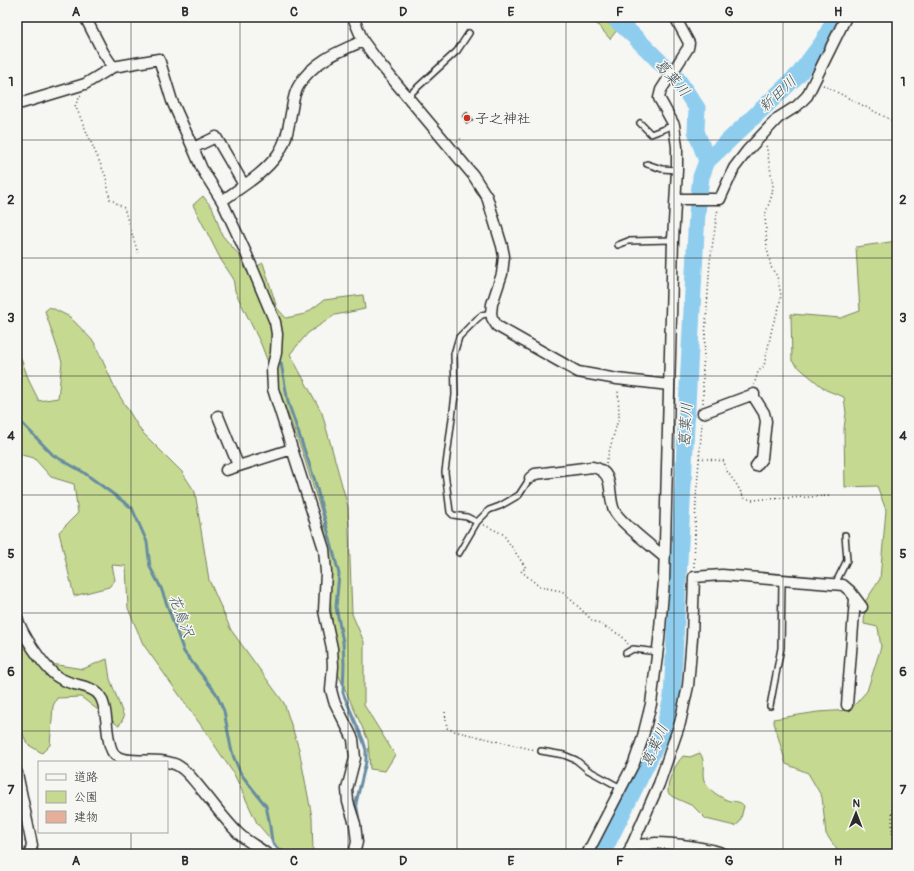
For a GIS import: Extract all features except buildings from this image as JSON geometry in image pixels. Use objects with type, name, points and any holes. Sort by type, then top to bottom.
[{"type":"street","points":[[85,17],[103,52],[113,67]]},
{"type":"street","points":[[353,17],[363,41],[407,97],[473,175],[486,197],[504,256],[502,274],[492,304],[491,313],[497,326],[578,372],[618,379],[669,385]]},
{"type":"street","points":[[587,854],[634,764],[652,704],[658,652],[664,557],[673,240],[678,199],[677,146],[674,125],[659,98],[661,90],[688,48],[689,42],[675,17]]},
{"type":"street","points":[[678,199],[718,199],[734,168],[747,150],[778,118],[797,106],[807,96],[846,17]]},
{"type":"street","points":[[222,201],[264,170],[278,154],[286,139],[298,85],[311,70],[334,53],[363,41]]},
{"type":"street","points":[[22,103],[81,85],[113,67],[159,59],[172,101],[202,169],[222,201],[246,253],[275,322],[277,334],[276,353],[272,369],[273,389],[324,549],[326,572],[324,611],[332,648],[333,666],[331,690],[334,701],[353,739],[355,758],[347,789],[348,802],[355,824],[357,842],[354,854]]},
{"type":"street","points":[[193,148],[216,137],[244,185]]},
{"type":"street","points":[[703,413],[754,394],[754,397],[764,413],[766,421],[762,458],[756,466]]},
{"type":"street","points":[[218,416],[238,465]]},
{"type":"street","points":[[226,470],[292,448]]},
{"type":"street","points":[[530,478],[535,474],[592,467],[599,468],[604,472],[609,482],[614,511],[621,520],[664,557]]},
{"type":"street","points":[[630,850],[659,784],[680,723],[688,686],[692,638],[694,577],[722,575],[843,585],[858,603],[847,705]]},
{"type":"street","points":[[18,625],[39,657],[55,675],[98,693],[102,700],[111,748],[115,755],[120,758],[166,761]]},
{"type":"street","points":[[168,762],[180,766],[239,834],[267,854]]},
{"type":"street","points":[[17,773],[32,845],[30,854]]},
{"type":"street","points":[[630,850],[656,843],[697,848],[724,854]]},
{"type":"lane","points":[[407,97],[457,51],[470,33]]},
{"type":"lane","points":[[640,123],[651,134],[674,125]]},
{"type":"lane","points":[[647,164],[662,169],[677,170]]},
{"type":"lane","points":[[618,245],[628,240],[673,240]]},
{"type":"lane","points":[[477,522],[467,517],[453,515],[450,512],[445,472],[455,394],[454,354],[459,337],[476,319],[482,315],[491,313]]},
{"type":"lane","points":[[459,552],[477,522],[490,510],[519,495],[530,478]]},
{"type":"lane","points":[[835,584],[847,560],[845,535]]},
{"type":"lane","points":[[770,706],[781,648],[782,580]]},
{"type":"lane","points":[[626,653],[633,649],[658,652]]},
{"type":"lane","points":[[541,751],[564,755],[576,760],[588,770],[621,788]]},
{"type":"path","points":[[814,81],[897,123]]},
{"type":"path","points":[[81,85],[81,95],[76,105],[106,177],[110,199],[124,208],[138,253]]},
{"type":"path","points":[[754,394],[753,386],[758,372],[764,366],[781,295],[777,276],[771,267],[767,248],[765,215],[772,195],[773,185],[764,132]]},
{"type":"path","points":[[694,577],[696,499],[703,413],[703,369],[710,261],[718,199]]},
{"type":"path","points":[[604,472],[619,416],[618,379]]},
{"type":"path","points":[[699,458],[724,461],[726,470],[744,498],[765,500],[831,496]]},
{"type":"path","points":[[477,522],[503,534],[526,568],[521,571],[526,576],[540,586],[562,591],[592,620],[622,636],[633,649]]},
{"type":"path","points":[[445,712],[447,728],[454,732],[541,751]]},
{"type":"path","points":[[893,854],[892,786],[897,737]]},
{"type":"path","points":[[510,854],[519,852],[524,854]]},
{"type":"green space","points":[[586,17],[625,17],[625,20],[610,39],[597,24]]},
{"type":"green space","points":[[203,196],[213,209],[222,235],[239,255],[247,272],[263,263],[277,308],[286,318],[305,314],[324,300],[363,295],[365,309],[335,315],[308,333],[290,354],[322,413],[348,507],[352,614],[364,642],[364,705],[395,755],[385,771],[370,769],[368,740],[338,674],[324,521],[302,451],[261,344],[235,291],[233,278],[221,260],[193,205]]},
{"type":"green space","points":[[897,241],[897,854],[840,854],[826,834],[822,797],[808,773],[786,764],[773,719],[818,712],[850,710],[867,691],[881,647],[878,627],[864,624],[865,602],[880,579],[886,510],[877,486],[845,487],[844,429],[846,413],[844,397],[826,390],[792,361],[791,314],[841,318],[860,311],[856,247]]},
{"type":"green space","points":[[50,307],[70,317],[94,342],[116,390],[141,431],[182,472],[195,492],[209,580],[231,630],[284,703],[299,749],[312,817],[313,854],[283,854],[257,823],[234,774],[143,644],[128,608],[126,566],[112,565],[115,580],[109,587],[74,596],[59,532],[78,513],[74,484],[51,477],[34,458],[17,454],[17,348],[30,383],[39,401],[58,398],[62,362],[45,311]]},
{"type":"green space","points":[[17,627],[45,663],[83,669],[107,659],[110,679],[124,717],[119,726],[81,697],[57,698],[53,706],[50,745],[42,753],[27,744],[17,719]]},
{"type":"green space","points":[[700,753],[703,761],[703,775],[707,786],[723,798],[730,801],[740,802],[744,806],[740,822],[735,826],[706,819],[693,806],[673,797],[668,793],[670,778],[674,768],[683,756],[690,757]]},
{"type":"waterway","name":"葛葉川","points":[[602,854],[664,729],[672,697],[697,213],[701,177],[707,161],[696,131],[697,108],[678,80],[613,17]]},
{"type":"waterway","name":"新田川","points":[[707,161],[799,74],[823,42],[836,17]]},
{"type":"waterway","points":[[281,363],[288,402],[315,481],[339,574],[336,607],[343,642],[343,693],[366,750],[366,762],[356,803],[360,826]]},
{"type":"waterway","name":"花鳥沢","points":[[17,416],[19,420],[53,455],[83,472],[132,508],[147,542],[150,567],[161,588],[184,652],[216,693],[224,711],[231,748],[241,774],[266,806],[272,841],[277,848],[288,854]]},
{"type":"waterway","points":[[360,848],[360,854]]},
{"type":"place","name":"子之神社","points":[[467,118]]}]
